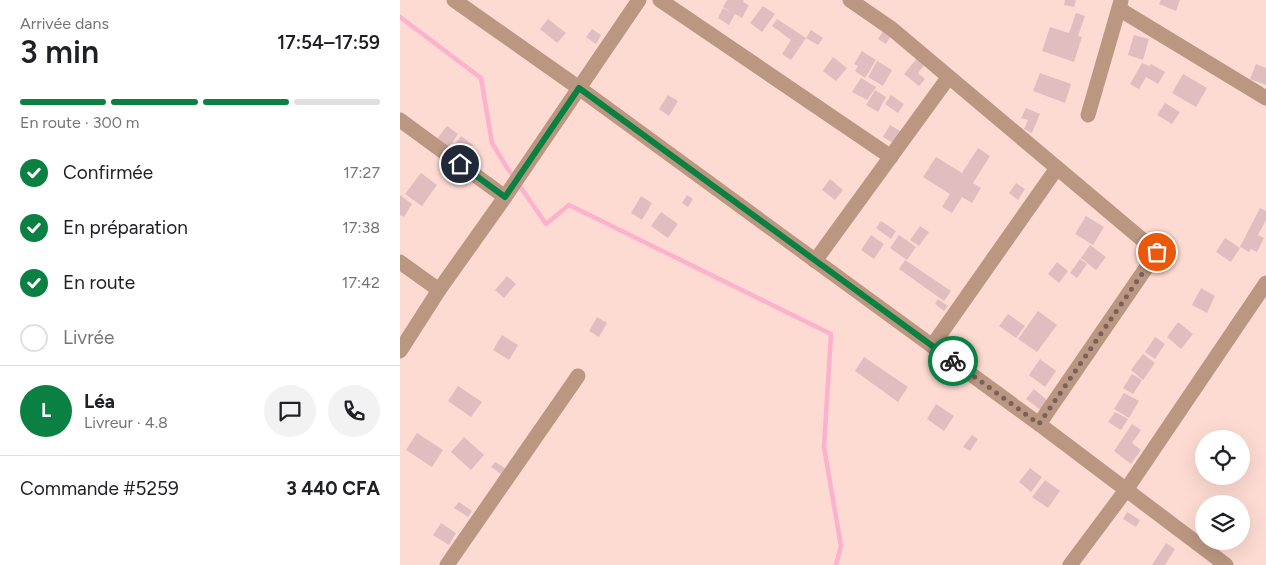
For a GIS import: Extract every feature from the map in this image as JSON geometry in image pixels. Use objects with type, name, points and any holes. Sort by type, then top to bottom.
[{"type":"street","points":[[454,0],[474,5],[579,88],[1039,424],[1126,490],[1207,559],[1226,565]]},
{"type":"street","points":[[400,351],[439,290],[505,197],[639,0]]},
{"type":"street","points":[[660,0],[891,157]]},
{"type":"street","points":[[850,0],[892,29],[1157,252],[1039,424]]},
{"type":"street","points":[[1088,116],[1120,5],[1266,98]]},
{"type":"street","points":[[816,261],[948,78]]},
{"type":"street","points":[[400,120],[505,197]]},
{"type":"street","points":[[932,346],[1057,168]]},
{"type":"street","points":[[400,262],[439,290]]},
{"type":"street","points":[[1070,565],[1126,490],[1266,282]]},
{"type":"street","points":[[447,565],[578,376]]},
{"type":"building","points":[[727,0],[744,0],[743,2],[749,5],[742,18],[735,14],[729,25],[718,18],[723,8],[732,13],[723,7]]},
{"type":"building","points":[[1065,0],[1076,0],[1074,7],[1064,5]]},
{"type":"building","points":[[1161,0],[1180,0],[1176,11],[1159,4]]},
{"type":"building","points":[[763,6],[775,14],[762,32],[750,23]]},
{"type":"building","points":[[1076,13],[1085,16],[1078,36],[1082,37],[1074,62],[1042,51],[1050,27],[1069,33]]},
{"type":"building","points":[[548,19],[566,33],[557,43],[540,29]]},
{"type":"building","points":[[777,19],[806,38],[791,60],[782,54],[791,40],[772,26]]},
{"type":"building","points":[[592,29],[601,35],[596,44],[586,37]]},
{"type":"building","points":[[811,30],[823,38],[818,45],[806,38]]},
{"type":"building","points":[[883,31],[891,36],[886,44],[878,39]]},
{"type":"building","points":[[1134,35],[1149,39],[1143,60],[1128,55]]},
{"type":"building","points":[[862,51],[876,60],[865,78],[855,71],[858,66],[854,64]]},
{"type":"building","points":[[919,56],[926,63],[918,73],[925,79],[919,86],[904,74]]},
{"type":"building","points":[[833,57],[847,68],[836,81],[823,71]]},
{"type":"building","points":[[877,61],[892,70],[883,86],[868,77]]},
{"type":"building","points":[[1142,63],[1149,66],[1151,64],[1165,72],[1158,84],[1146,77],[1139,89],[1130,84]]},
{"type":"building","points":[[1256,64],[1266,68],[1266,85],[1250,79]]},
{"type":"building","points":[[1040,73],[1071,84],[1065,103],[1033,91]]},
{"type":"building","points":[[1183,74],[1207,88],[1196,107],[1172,93]]},
{"type":"building","points":[[861,78],[876,87],[867,100],[852,92]]},
{"type":"building","points":[[875,90],[886,97],[878,112],[866,105]]},
{"type":"building","points":[[668,95],[678,101],[669,116],[659,109]]},
{"type":"building","points":[[891,95],[904,104],[898,113],[885,104]]},
{"type":"building","points":[[1165,103],[1180,112],[1172,124],[1157,115]]},
{"type":"building","points":[[1026,108],[1040,114],[1032,133],[1024,129],[1028,120],[1021,118]]},
{"type":"building","points":[[890,125],[905,134],[898,146],[883,137]]},
{"type":"building","points":[[447,126],[458,134],[448,149],[436,140]]},
{"type":"building","points":[[461,136],[473,145],[462,159],[450,151]]},
{"type":"building","points":[[978,148],[990,156],[973,183],[981,188],[972,203],[962,197],[952,213],[942,207],[950,194],[923,177],[936,157],[962,173]]},
{"type":"building","points":[[421,173],[437,185],[422,206],[405,194]]},
{"type":"building","points":[[830,179],[843,190],[835,200],[822,190]]},
{"type":"building","points":[[1016,183],[1025,189],[1018,200],[1009,193]]},
{"type":"building","points":[[400,195],[412,204],[404,217],[400,215]]},
{"type":"building","points":[[687,195],[693,199],[688,207],[682,203]]},
{"type":"building","points":[[641,196],[652,203],[642,220],[631,213]]},
{"type":"building","points":[[1260,208],[1266,211],[1266,220],[1258,235],[1264,238],[1257,252],[1251,249],[1249,252],[1240,247]]},
{"type":"building","points":[[661,212],[678,224],[668,238],[651,226]]},
{"type":"building","points":[[1086,216],[1104,227],[1093,245],[1075,234]]},
{"type":"building","points":[[881,221],[896,231],[891,239],[876,228]]},
{"type":"building","points":[[920,226],[929,232],[919,246],[910,240]]},
{"type":"building","points":[[871,235],[884,244],[874,259],[861,250]]},
{"type":"building","points":[[899,235],[916,247],[907,260],[890,248]]},
{"type":"building","points":[[1225,238],[1240,248],[1231,262],[1216,252]]},
{"type":"building","points":[[1090,245],[1106,257],[1096,270],[1081,258]]},
{"type":"building","points":[[1080,259],[1087,264],[1077,278],[1070,273]]},
{"type":"building","points":[[905,260],[951,291],[944,301],[899,269]]},
{"type":"building","points":[[1057,262],[1068,271],[1059,283],[1048,274]]},
{"type":"building","points":[[507,276],[516,284],[504,298],[495,290]]},
{"type":"building","points":[[1201,288],[1215,296],[1207,313],[1192,305]]},
{"type":"building","points":[[938,299],[948,306],[944,311],[935,304]]},
{"type":"building","points":[[1038,311],[1057,325],[1037,352],[1018,339]]},
{"type":"building","points":[[1008,314],[1025,326],[1016,338],[999,326]]},
{"type":"building","points":[[597,317],[607,323],[599,337],[589,331]]},
{"type":"building","points":[[1178,322],[1193,334],[1181,349],[1167,337]]},
{"type":"building","points":[[502,335],[518,345],[509,360],[493,350]]},
{"type":"building","points":[[1155,337],[1165,344],[1155,359],[1145,352]]},
{"type":"building","points":[[1143,354],[1155,363],[1143,380],[1131,370]]},
{"type":"building","points":[[864,357],[908,387],[898,402],[855,371]]},
{"type":"building","points":[[1040,359],[1056,371],[1045,387],[1029,375]]},
{"type":"building","points":[[1132,374],[1142,380],[1133,394],[1123,388]]},
{"type":"building","points":[[458,386],[482,402],[471,417],[448,401]]},
{"type":"building","points":[[1034,389],[1049,402],[1042,411],[1026,399]]},
{"type":"building","points":[[1124,393],[1139,401],[1129,418],[1114,409]]},
{"type":"building","points":[[936,404],[954,416],[944,431],[927,419]]},
{"type":"building","points":[[1115,412],[1128,419],[1121,430],[1108,422]]},
{"type":"building","points":[[1132,424],[1141,430],[1132,443],[1141,450],[1131,464],[1114,451]]},
{"type":"building","points":[[417,433],[443,450],[432,467],[406,450]]},
{"type":"building","points":[[972,435],[978,439],[970,451],[963,447]]},
{"type":"building","points":[[464,437],[484,455],[471,470],[451,452]]},
{"type":"building","points":[[495,462],[505,468],[501,474],[491,467]]},
{"type":"building","points":[[1030,468],[1042,477],[1031,492],[1019,482]]},
{"type":"building","points":[[1045,480],[1060,491],[1048,508],[1032,497]]},
{"type":"building","points":[[459,502],[472,511],[468,517],[454,508]]},
{"type":"building","points":[[1127,512],[1140,520],[1136,527],[1123,519]]},
{"type":"building","points":[[441,523],[456,533],[449,545],[433,535]]},
{"type":"building","points":[[1166,543],[1175,549],[1165,565],[1152,565]]},
{"type":"waterway","points":[[400,17],[481,78],[492,143],[546,224],[569,205],[831,334],[824,447],[841,546],[836,565]]},
{"type":"way so far","points":[[953,361],[1039,424],[1157,252]]},
{"type":"route","points":[[460,164],[505,197],[579,88],[953,361]]}]
